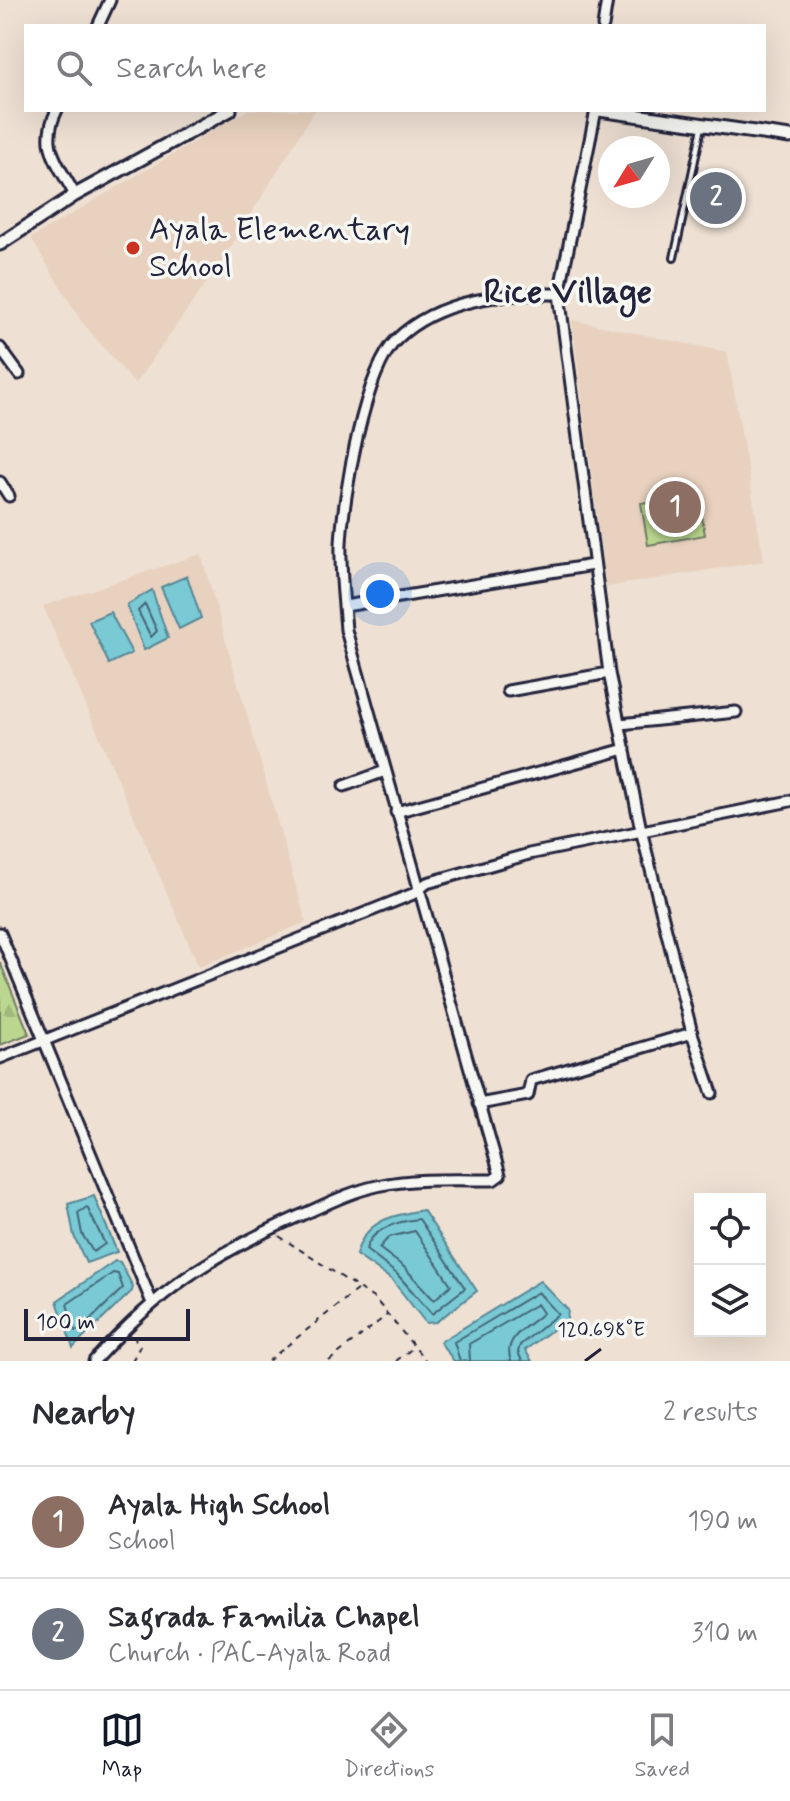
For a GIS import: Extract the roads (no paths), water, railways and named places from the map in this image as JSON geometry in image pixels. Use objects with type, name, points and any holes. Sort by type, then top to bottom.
[{"type":"street","points":[[99,24],[110,0]]},
{"type":"street","points":[[603,24],[607,0]]},
{"type":"street","points":[[56,112],[48,129],[49,148],[75,195]]},
{"type":"street","points":[[0,244],[75,195],[226,112]]},
{"type":"street","points":[[598,112],[559,294],[609,673],[641,830],[692,1033],[712,1093]]},
{"type":"street","points":[[612,112],[790,137]]},
{"type":"street","points":[[94,1361],[152,1303],[212,1257],[275,1228],[373,1187],[498,1179],[500,1175],[346,630],[341,544],[349,477],[364,407],[395,340],[422,319],[466,303],[526,293],[559,294]]},
{"type":"street","points":[[0,348],[19,374]]},
{"type":"street","points":[[0,482],[9,496]]},
{"type":"street","points":[[345,606],[593,565]]},
{"type":"street","points":[[508,691],[609,673]]},
{"type":"street","points":[[620,724],[736,712]]},
{"type":"street","points":[[396,812],[625,749]]},
{"type":"street","points":[[344,786],[385,771]]},
{"type":"street","points":[[0,1058],[421,889],[427,883],[517,857],[790,801]]},
{"type":"street","points":[[0,933],[152,1303]]},
{"type":"street","points":[[479,1104],[528,1095],[531,1080],[692,1033]]},
{"type":"lane","points":[[674,258],[703,125]]},
{"type":"water","points":[[187,576],[201,618],[179,629],[161,587]]},
{"type":"water","points":[[152,590],[168,638],[144,650],[127,605]]},
{"type":"water","points":[[110,612],[132,653],[109,664],[89,621]]},
{"type":"water","points":[[94,1196],[117,1252],[86,1263],[74,1236],[68,1204]]},
{"type":"water","points":[[423,1210],[477,1291],[436,1322],[426,1323],[392,1280],[356,1255],[360,1243],[373,1227],[390,1218]]},
{"type":"water","points":[[115,1261],[120,1262],[133,1287],[132,1291],[73,1348],[57,1301]]},
{"type":"water","points":[[540,1281],[568,1310],[567,1319],[525,1350],[532,1361],[454,1361],[440,1342]]},
{"type":"place","name":"Sagrada Familia Chapel","points":[[716,198]]},
{"type":"place","name":"Ayala Elementary School","points":[[133,248]]},
{"type":"place","name":"Ayala High School","points":[[675,507]]},
{"type":"district","name":"Rice Village","points":[[568,292]]}]
